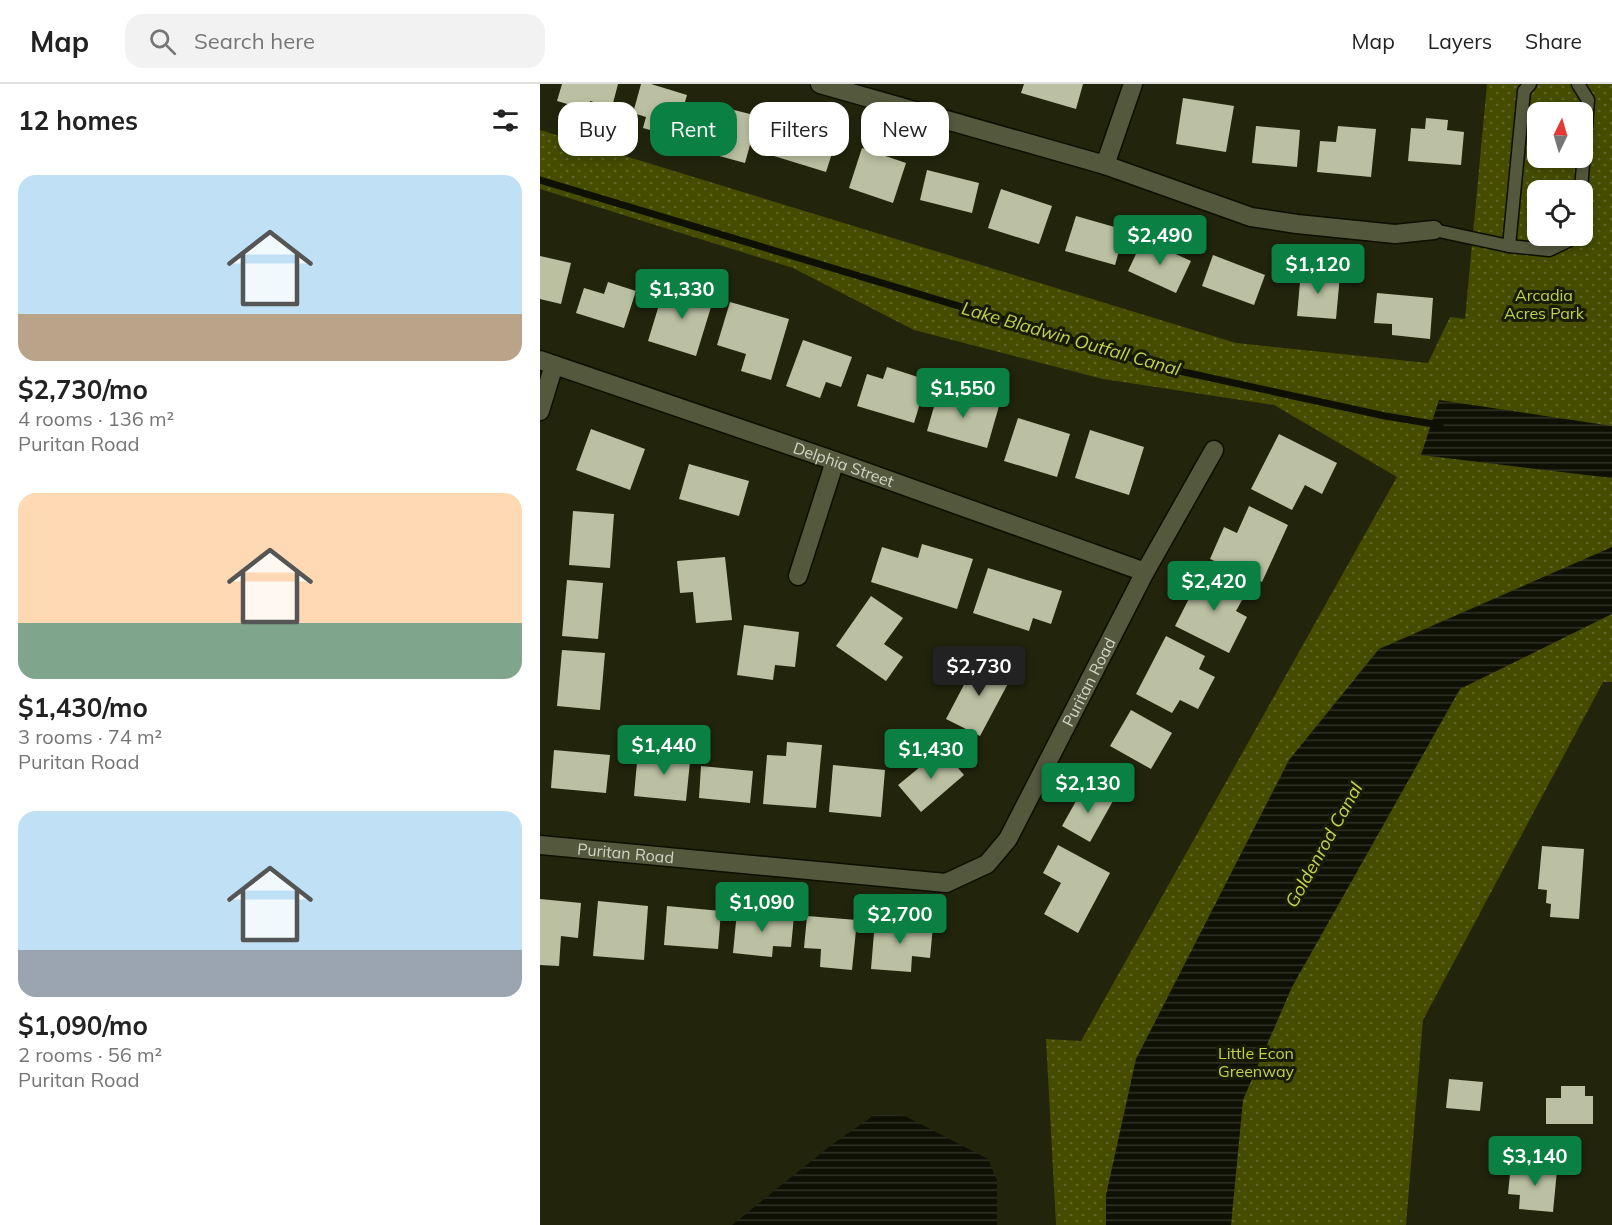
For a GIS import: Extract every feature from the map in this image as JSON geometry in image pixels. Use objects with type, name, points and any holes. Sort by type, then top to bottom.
[{"type":"street","points":[[820,84],[1105,165],[1251,216],[1297,224],[1395,234],[1434,230]]},
{"type":"street","points":[[1105,165],[1132,84]]},
{"type":"street","points":[[540,411],[547,362]]},
{"type":"street","name":"Delphia Street","points":[[547,362],[835,461],[1145,572]]},
{"type":"street","name":"Puritan Road","points":[[540,845],[946,883],[987,864],[1008,839],[1145,572],[1214,450]]},
{"type":"street","points":[[798,576],[835,461]]},
{"type":"lane","points":[[1509,246],[1524,91],[1530,84]]},
{"type":"lane","points":[[1578,84],[1588,99],[1582,180]]},
{"type":"lane","points":[[1434,230],[1509,246],[1549,249],[1556,246]]},
{"type":"green space","name":"Little Econ Greenway","points":[[1487,84],[1612,84],[1612,682],[1603,682],[1423,1020],[1406,1225],[1056,1225],[1046,1039],[1081,1041],[1397,477],[1274,405],[1103,379],[914,330],[793,268],[540,189],[540,130],[558,136],[558,156],[625,156],[1236,343],[1428,363],[1450,317],[1465,319]]},
{"type":"water","points":[[1439,400],[1612,426],[1612,478],[1421,455]]},
{"type":"water","name":"Goldenrod Canal","points":[[1612,547],[1612,614],[1460,689],[1292,987],[1243,1100],[1231,1225],[1106,1225],[1106,1195],[1136,1059],[1289,760],[1379,649]]},
{"type":"water","points":[[891,1114],[907,1117],[988,1159],[997,1180],[997,1225],[732,1225],[830,1146],[874,1115]]},
{"type":"building","points":[[562,84],[618,84],[613,102],[557,101]]},
{"type":"building","points":[[641,84],[651,84],[687,95],[685,102],[650,102],[650,130],[643,128],[646,117],[638,115],[638,102],[636,102]]},
{"type":"building","points":[[1024,84],[1083,84],[1076,109],[1021,93]]},
{"type":"building","points":[[1183,98],[1234,106],[1226,152],[1176,144]]},
{"type":"building","points":[[737,111],[749,114],[749,149],[745,163],[719,156],[737,156]]},
{"type":"building","points":[[1426,118],[1448,120],[1447,130],[1464,132],[1461,165],[1408,161],[1411,128],[1425,129]]},
{"type":"building","points":[[1256,126],[1300,130],[1297,167],[1252,163]]},
{"type":"building","points":[[1338,126],[1376,129],[1371,177],[1317,172],[1320,141],[1336,142]]},
{"type":"building","points":[[861,151],[861,156],[885,156],[906,163],[893,203],[849,188]]},
{"type":"building","points":[[774,156],[831,156],[826,172]]},
{"type":"building","points":[[927,170],[979,183],[972,213],[920,200]]},
{"type":"building","points":[[1001,189],[1052,206],[1039,244],[988,228]]},
{"type":"building","points":[[1076,216],[1125,230],[1115,265],[1065,251]]},
{"type":"building","points":[[1143,239],[1191,261],[1176,293],[1128,271]]},
{"type":"building","points":[[1213,255],[1265,275],[1254,305],[1202,286]]},
{"type":"building","points":[[540,256],[571,263],[561,304],[540,299]]},
{"type":"building","points":[[1301,271],[1340,275],[1336,319],[1297,316]]},
{"type":"building","points":[[608,282],[636,291],[624,328],[576,313],[584,288],[604,294]]},
{"type":"building","points":[[684,284],[715,294],[696,356],[648,341],[662,295],[679,301]]},
{"type":"building","points":[[1377,293],[1433,298],[1430,339],[1392,335],[1392,324],[1374,323]]},
{"type":"building","points":[[730,302],[789,319],[771,380],[741,371],[746,354],[717,345]]},
{"type":"building","points":[[803,340],[852,357],[841,387],[826,382],[820,398],[786,386]]},
{"type":"building","points":[[887,367],[927,380],[914,423],[857,406],[867,374],[883,379]]},
{"type":"building","points":[[939,389],[999,406],[987,448],[927,431]]},
{"type":"building","points":[[1018,418],[1070,434],[1057,477],[1004,461]]},
{"type":"building","points":[[591,429],[645,449],[630,490],[576,470]]},
{"type":"building","points":[[1090,430],[1144,447],[1129,495],[1075,478]]},
{"type":"building","points":[[1279,434],[1337,463],[1322,494],[1305,485],[1292,510],[1251,489]]},
{"type":"building","points":[[689,464],[749,481],[739,516],[679,499]]},
{"type":"building","points":[[1249,506],[1288,525],[1262,582],[1210,559],[1224,527],[1237,533]]},
{"type":"building","points":[[573,511],[614,514],[610,568],[569,565]]},
{"type":"building","points":[[922,544],[973,559],[957,609],[871,582],[882,547],[918,558]]},
{"type":"building","points":[[725,557],[732,620],[696,623],[693,592],[680,593],[677,561]]},
{"type":"building","points":[[988,568],[1062,591],[1051,624],[1033,618],[1029,631],[973,613]]},
{"type":"building","points":[[1204,569],[1247,591],[1236,611],[1247,617],[1229,653],[1175,626]]},
{"type":"building","points":[[567,580],[603,583],[598,639],[562,636]]},
{"type":"building","points":[[871,596],[903,618],[884,644],[903,657],[886,681],[836,646]]},
{"type":"building","points":[[744,625],[799,632],[795,667],[775,665],[773,680],[737,675]]},
{"type":"building","points":[[1166,636],[1205,656],[1199,669],[1215,677],[1198,709],[1180,700],[1172,713],[1136,694]]},
{"type":"building","points":[[562,650],[605,653],[600,710],[557,706]]},
{"type":"building","points":[[978,658],[1012,676],[980,736],[946,719]]},
{"type":"building","points":[[1131,710],[1172,733],[1151,769],[1110,746]]},
{"type":"building","points":[[787,742],[822,745],[816,808],[763,804],[767,755],[786,756]]},
{"type":"building","points":[[655,749],[691,752],[686,801],[634,796],[637,762],[654,763]]},
{"type":"building","points":[[942,749],[964,775],[921,812],[898,785]]},
{"type":"building","points":[[554,750],[610,755],[606,793],[551,788]]},
{"type":"building","points":[[833,765],[885,770],[881,817],[829,812]]},
{"type":"building","points":[[701,766],[753,771],[750,803],[699,798]]},
{"type":"building","points":[[1085,785],[1113,801],[1090,842],[1062,826]]},
{"type":"building","points":[[1058,845],[1110,873],[1078,933],[1044,914],[1061,883],[1043,873]]},
{"type":"building","points":[[1542,846],[1584,849],[1579,919],[1550,917],[1551,904],[1546,903],[1547,890],[1538,889]]},
{"type":"building","points":[[540,899],[581,903],[578,938],[561,936],[559,966],[540,965]]},
{"type":"building","points":[[598,901],[648,906],[644,960],[593,956]]},
{"type":"building","points":[[667,906],[721,911],[718,949],[664,945]]},
{"type":"building","points":[[737,911],[794,916],[791,947],[773,946],[772,957],[733,953]]},
{"type":"building","points":[[807,916],[857,920],[852,970],[820,967],[821,949],[804,948]]},
{"type":"building","points":[[875,921],[933,926],[930,958],[912,956],[911,972],[871,969]]},
{"type":"building","points":[[1449,1079],[1483,1082],[1480,1111],[1446,1108]]},
{"type":"building","points":[[1561,1086],[1585,1086],[1585,1096],[1593,1096],[1593,1124],[1546,1124],[1546,1098],[1561,1098]]},
{"type":"building","points":[[1523,1161],[1546,1163],[1545,1169],[1557,1170],[1553,1212],[1519,1209],[1520,1195],[1508,1194],[1510,1174],[1522,1175]]},
{"type":"waterway","name":"Lake Bladwin Outfall Canal","points":[[540,180],[1161,367],[1385,416],[1440,425]]},
{"type":"park label","name":"Arcadia Acres Park","points":[[1544,304]]}]
